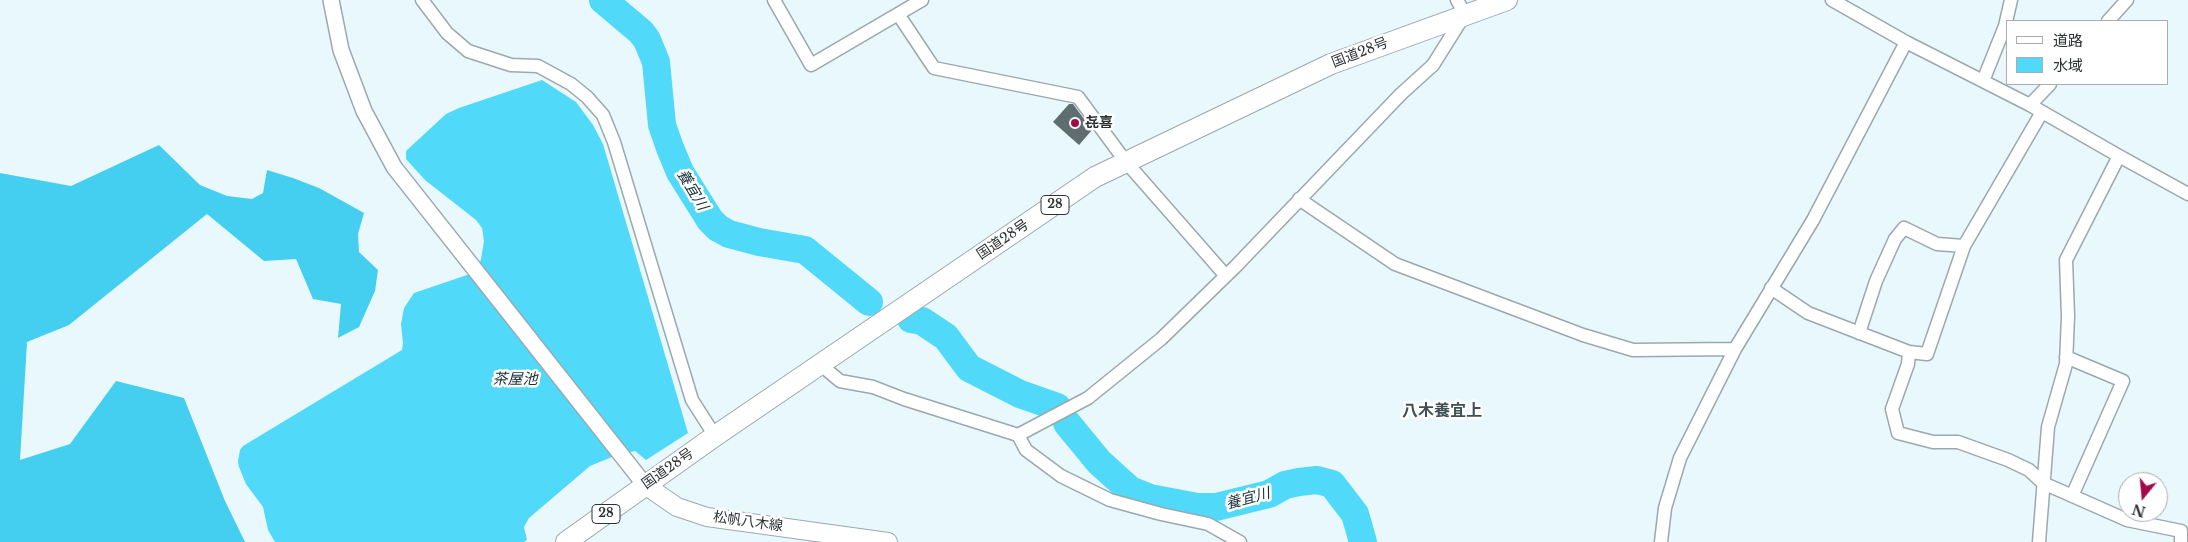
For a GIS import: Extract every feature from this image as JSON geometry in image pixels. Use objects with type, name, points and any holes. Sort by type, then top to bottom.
[{"type":"highway","name":"国道28号","points":[[566,542],[715,436],[1095,177],[1331,64],[1461,7],[1506,0]]},
{"type":"main road","name":"松帆八木線","points":[[645,485],[677,507],[707,517],[888,542]]},
{"type":"street","points":[[331,0],[341,50],[364,112],[394,167],[645,485]]},
{"type":"street","points":[[422,0],[447,33],[468,51],[511,65],[538,66],[571,84],[587,97],[603,116],[617,152],[692,400],[715,436]]},
{"type":"street","points":[[774,0],[811,65],[922,0]]},
{"type":"street","points":[[1832,0],[1906,42],[2030,105],[2188,194]]},
{"type":"street","points":[[2006,20],[2011,0]]},
{"type":"street","points":[[2109,20],[2127,0]]},
{"type":"street","points":[[1018,435],[1088,398],[1161,339],[1226,276],[1401,94],[1433,65],[1461,7]]},
{"type":"street","points":[[898,14],[934,68],[1078,96],[1126,162],[1226,276]]},
{"type":"street","points":[[1983,80],[2006,22]]},
{"type":"street","points":[[1660,542],[1664,508],[1680,458],[1736,349],[1813,220],[1906,42]]},
{"type":"street","points":[[2030,105],[2049,85]]},
{"type":"street","points":[[1772,288],[1808,313],[1909,352],[1927,354],[1964,246],[2042,112]]},
{"type":"street","points":[[2040,542],[2048,426],[2066,357],[2068,316],[2066,260],[2119,156]]},
{"type":"street","points":[[1299,199],[1395,264],[1583,335],[1633,350],[1736,349]]},
{"type":"street","points":[[1860,333],[1876,281],[1895,239],[1904,228],[1937,244],[1964,246]]},
{"type":"street","points":[[1909,352],[1908,364],[1892,408],[1898,433],[1933,442],[1958,442],[2008,460],[2029,470],[2043,483],[2127,520],[2184,535]]},
{"type":"street","points":[[2066,357],[2123,380],[2072,496]]},
{"type":"street","points":[[820,365],[840,381],[873,387],[904,399],[1018,435],[1026,450],[1062,476],[1110,500],[1208,524],[1240,542]]},
{"type":"shaded area","points":[[159,145],[200,185],[227,196],[252,199],[263,193],[267,170],[319,188],[364,213],[358,234],[359,252],[378,270],[375,291],[359,327],[338,338],[341,304],[313,299],[296,259],[264,261],[207,214],[69,325],[27,342],[20,460],[70,444],[116,381],[184,398],[225,501],[245,542],[0,542],[0,173],[71,186]]},
{"type":"water","name":"茶屋池","points":[[542,80],[576,102],[593,125],[603,144],[688,433],[646,460],[635,451],[612,457],[590,466],[529,518],[524,527],[527,540],[524,542],[275,542],[268,530],[263,507],[246,484],[239,467],[240,450],[243,446],[402,350],[401,324],[404,308],[414,293],[473,273],[478,268],[484,241],[482,228],[476,220],[425,180],[406,159],[406,151],[446,114]]},
{"type":"building","name":"㐂喜","points":[[1069,104],[1073,104],[1092,130],[1079,145],[1053,122]]},
{"type":"waterway","name":"養宜川","points":[[603,0],[641,32],[647,40],[656,62],[662,125],[670,148],[680,172],[710,220],[718,228],[729,234],[759,242],[805,250],[869,302]]},
{"type":"waterway","name":"養宜川","points":[[911,319],[922,321],[946,337],[969,368],[1020,394],[1057,407]]},
{"type":"waterway","name":"養宜川","points":[[1067,423],[1099,462],[1130,490],[1150,498],[1197,507],[1216,507],[1269,494],[1285,485],[1299,482],[1317,480],[1332,484],[1355,514],[1363,542]]},
{"type":"place","name":"㐂喜","points":[[1075,123]]},
{"type":"district","name":"八木養宜上","points":[[1442,411]]}]
